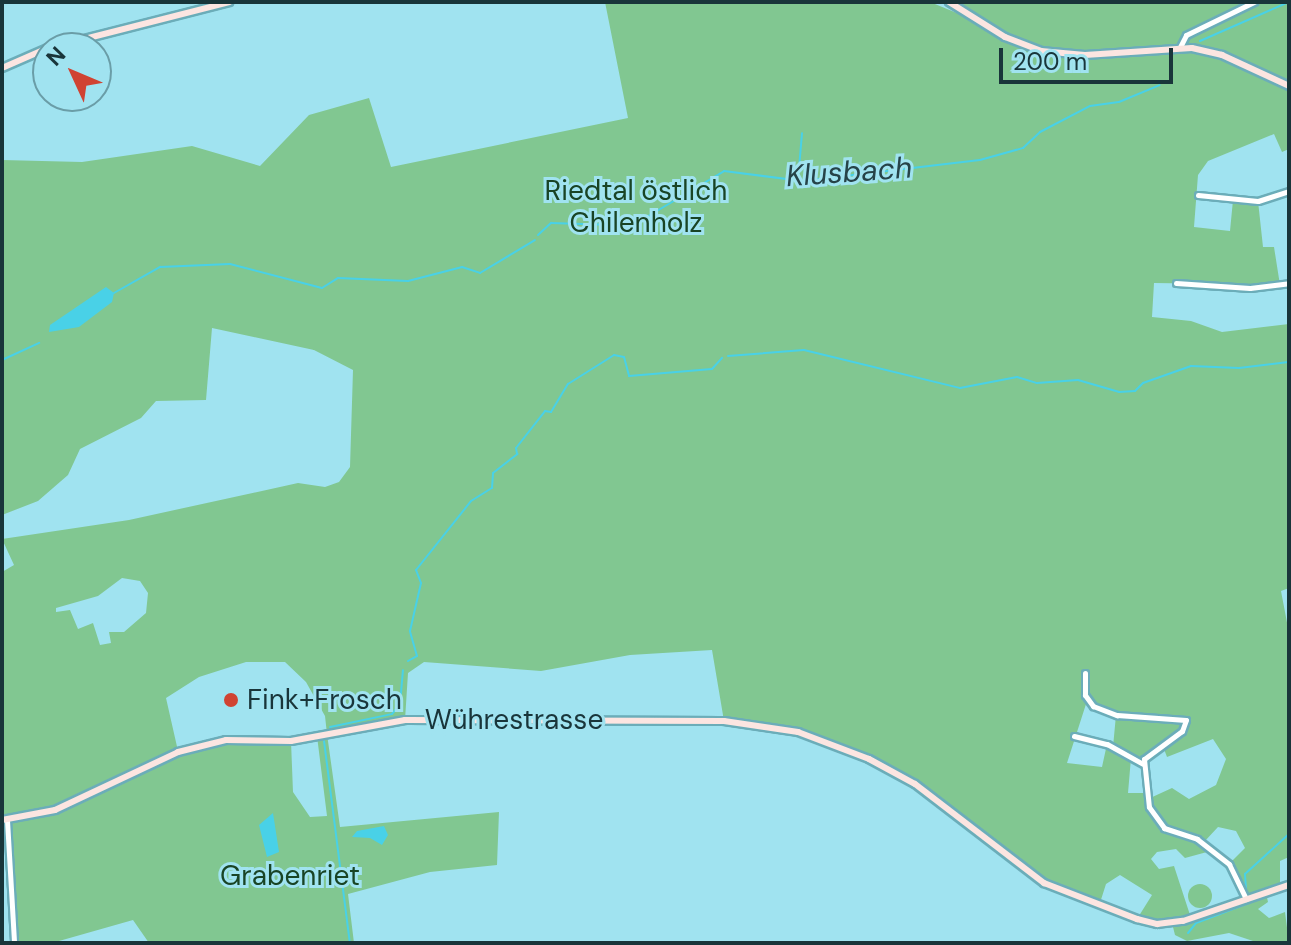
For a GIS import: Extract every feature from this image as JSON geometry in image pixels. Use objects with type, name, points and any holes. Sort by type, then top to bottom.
[{"type":"street","points":[[111,32],[229,2]]},
{"type":"street","points":[[949,2],[1005,37],[1041,51],[1085,55],[1180,47],[1222,55],[1289,86]]},
{"type":"street","points":[[1180,47],[1186,35],[1254,2]]},
{"type":"street","points":[[2,68],[32,55]]},
{"type":"street","points":[[1198,195],[1258,201],[1289,191]]},
{"type":"street","points":[[1176,283],[1250,288],[1289,283]]},
{"type":"street","points":[[1085,673],[1085,695],[1093,706],[1117,715],[1186,720],[1182,731],[1161,743],[1143,764],[1149,807],[1157,822],[1197,839],[1229,864],[1246,899]]},
{"type":"street","name":"Wührestrasse","points":[[4,820],[72,804],[178,752],[226,740],[291,741],[405,720],[724,721],[798,732],[869,759],[915,784],[1006,856],[1075,897],[1157,924],[1289,885]]},
{"type":"street","points":[[1074,736],[1107,744],[1143,764]]},
{"type":"street","points":[[4,820],[14,943]]},
{"type":"green space","points":[[605,2],[930,2],[974,20],[949,2],[1289,2],[1289,149],[1282,152],[1274,134],[1208,161],[1198,175],[1194,227],[1230,231],[1233,200],[1258,201],[1263,247],[1274,247],[1280,285],[1154,283],[1152,317],[1191,321],[1222,332],[1289,324],[1289,588],[1281,591],[1289,633],[1289,857],[1280,861],[1280,888],[1266,893],[1268,902],[1258,909],[1269,918],[1285,912],[1289,943],[1259,943],[1229,933],[1187,941],[1175,935],[1172,923],[1137,919],[1152,895],[1120,875],[1106,884],[1099,906],[1044,883],[895,772],[798,732],[724,721],[712,650],[630,655],[541,671],[424,662],[408,673],[405,720],[327,734],[340,827],[499,812],[497,865],[430,872],[348,894],[354,943],[149,943],[133,920],[52,943],[14,943],[7,820],[2,820],[2,572],[14,565],[2,539],[129,520],[298,483],[325,487],[339,482],[350,467],[353,370],[314,350],[212,328],[206,400],[156,401],[141,418],[80,449],[68,475],[38,501],[2,515],[2,160],[82,162],[192,146],[260,166],[309,115],[369,98],[391,167],[628,118]],"holes":[[[122,578],[140,581],[148,593],[146,613],[124,632],[109,632],[111,643],[100,645],[93,623],[78,629],[70,610],[56,612],[56,608],[98,596]],[[246,662],[285,662],[306,682],[325,716],[327,734],[317,736],[327,816],[310,817],[293,792],[291,741],[226,740],[178,751],[166,698],[199,677]],[[1087,701],[1116,715],[1113,747],[1107,744],[1102,767],[1067,763]],[[1213,739],[1226,759],[1216,785],[1189,799],[1172,788],[1148,799],[1146,793],[1128,793],[1131,758],[1143,764],[1155,748],[1164,749],[1167,757]],[[1218,827],[1236,831],[1245,848],[1229,864],[1246,899],[1191,918],[1174,866],[1159,869],[1151,859],[1157,852],[1176,849],[1185,858],[1207,852],[1204,842]]]},
{"type":"green space","points":[[1200,884],[1209,887],[1212,896],[1209,905],[1200,908],[1191,905],[1188,896],[1191,887]]},
{"type":"water","points":[[106,287],[114,293],[112,302],[79,327],[49,332],[50,325]]},
{"type":"water","points":[[273,813],[279,852],[267,857],[259,825]]},
{"type":"water","points":[[384,826],[388,835],[382,845],[370,838],[352,837],[357,831]]},
{"type":"waterway","name":"Klusbach","points":[[1200,41],[1289,2]]},
{"type":"waterway","name":"Klusbach","points":[[538,235],[551,223],[615,225],[645,218],[724,171],[802,181],[980,160],[1023,148],[1040,132],[1090,106],[1119,102],[1160,85]]},
{"type":"waterway","points":[[798,180],[802,133]]},
{"type":"waterway","name":"Klusbach","points":[[114,293],[160,267],[230,264],[322,288],[338,278],[408,281],[462,267],[480,273],[535,240]]},
{"type":"waterway","name":"Klusbach","points":[[2,360],[39,343]]},
{"type":"waterway","points":[[728,356],[804,350],[960,388],[1017,377],[1037,383],[1078,380],[1119,392],[1135,391],[1143,383],[1191,366],[1239,368],[1289,362]]},
{"type":"waterway","points":[[408,661],[417,656],[410,631],[421,583],[416,570],[471,501],[492,488],[493,473],[517,454],[516,448],[545,411],[551,412],[568,384],[614,355],[624,357],[629,376],[712,369],[722,358]]},
{"type":"waterway","points":[[330,727],[392,714],[400,704],[403,670]]},
{"type":"waterway","points":[[324,741],[350,943]]},
{"type":"waterway","points":[[1246,889],[1245,874],[1289,834]]},
{"type":"waterway","points":[[1188,933],[1196,923],[1249,903]]},
{"type":"place","name":"Fink+Frosch","points":[[231,700]]},
{"type":"park label","name":"Riedtal östlich Chilenholz","points":[[636,207]]},
{"type":"park label","name":"Grabenriet","points":[[290,876]]}]
